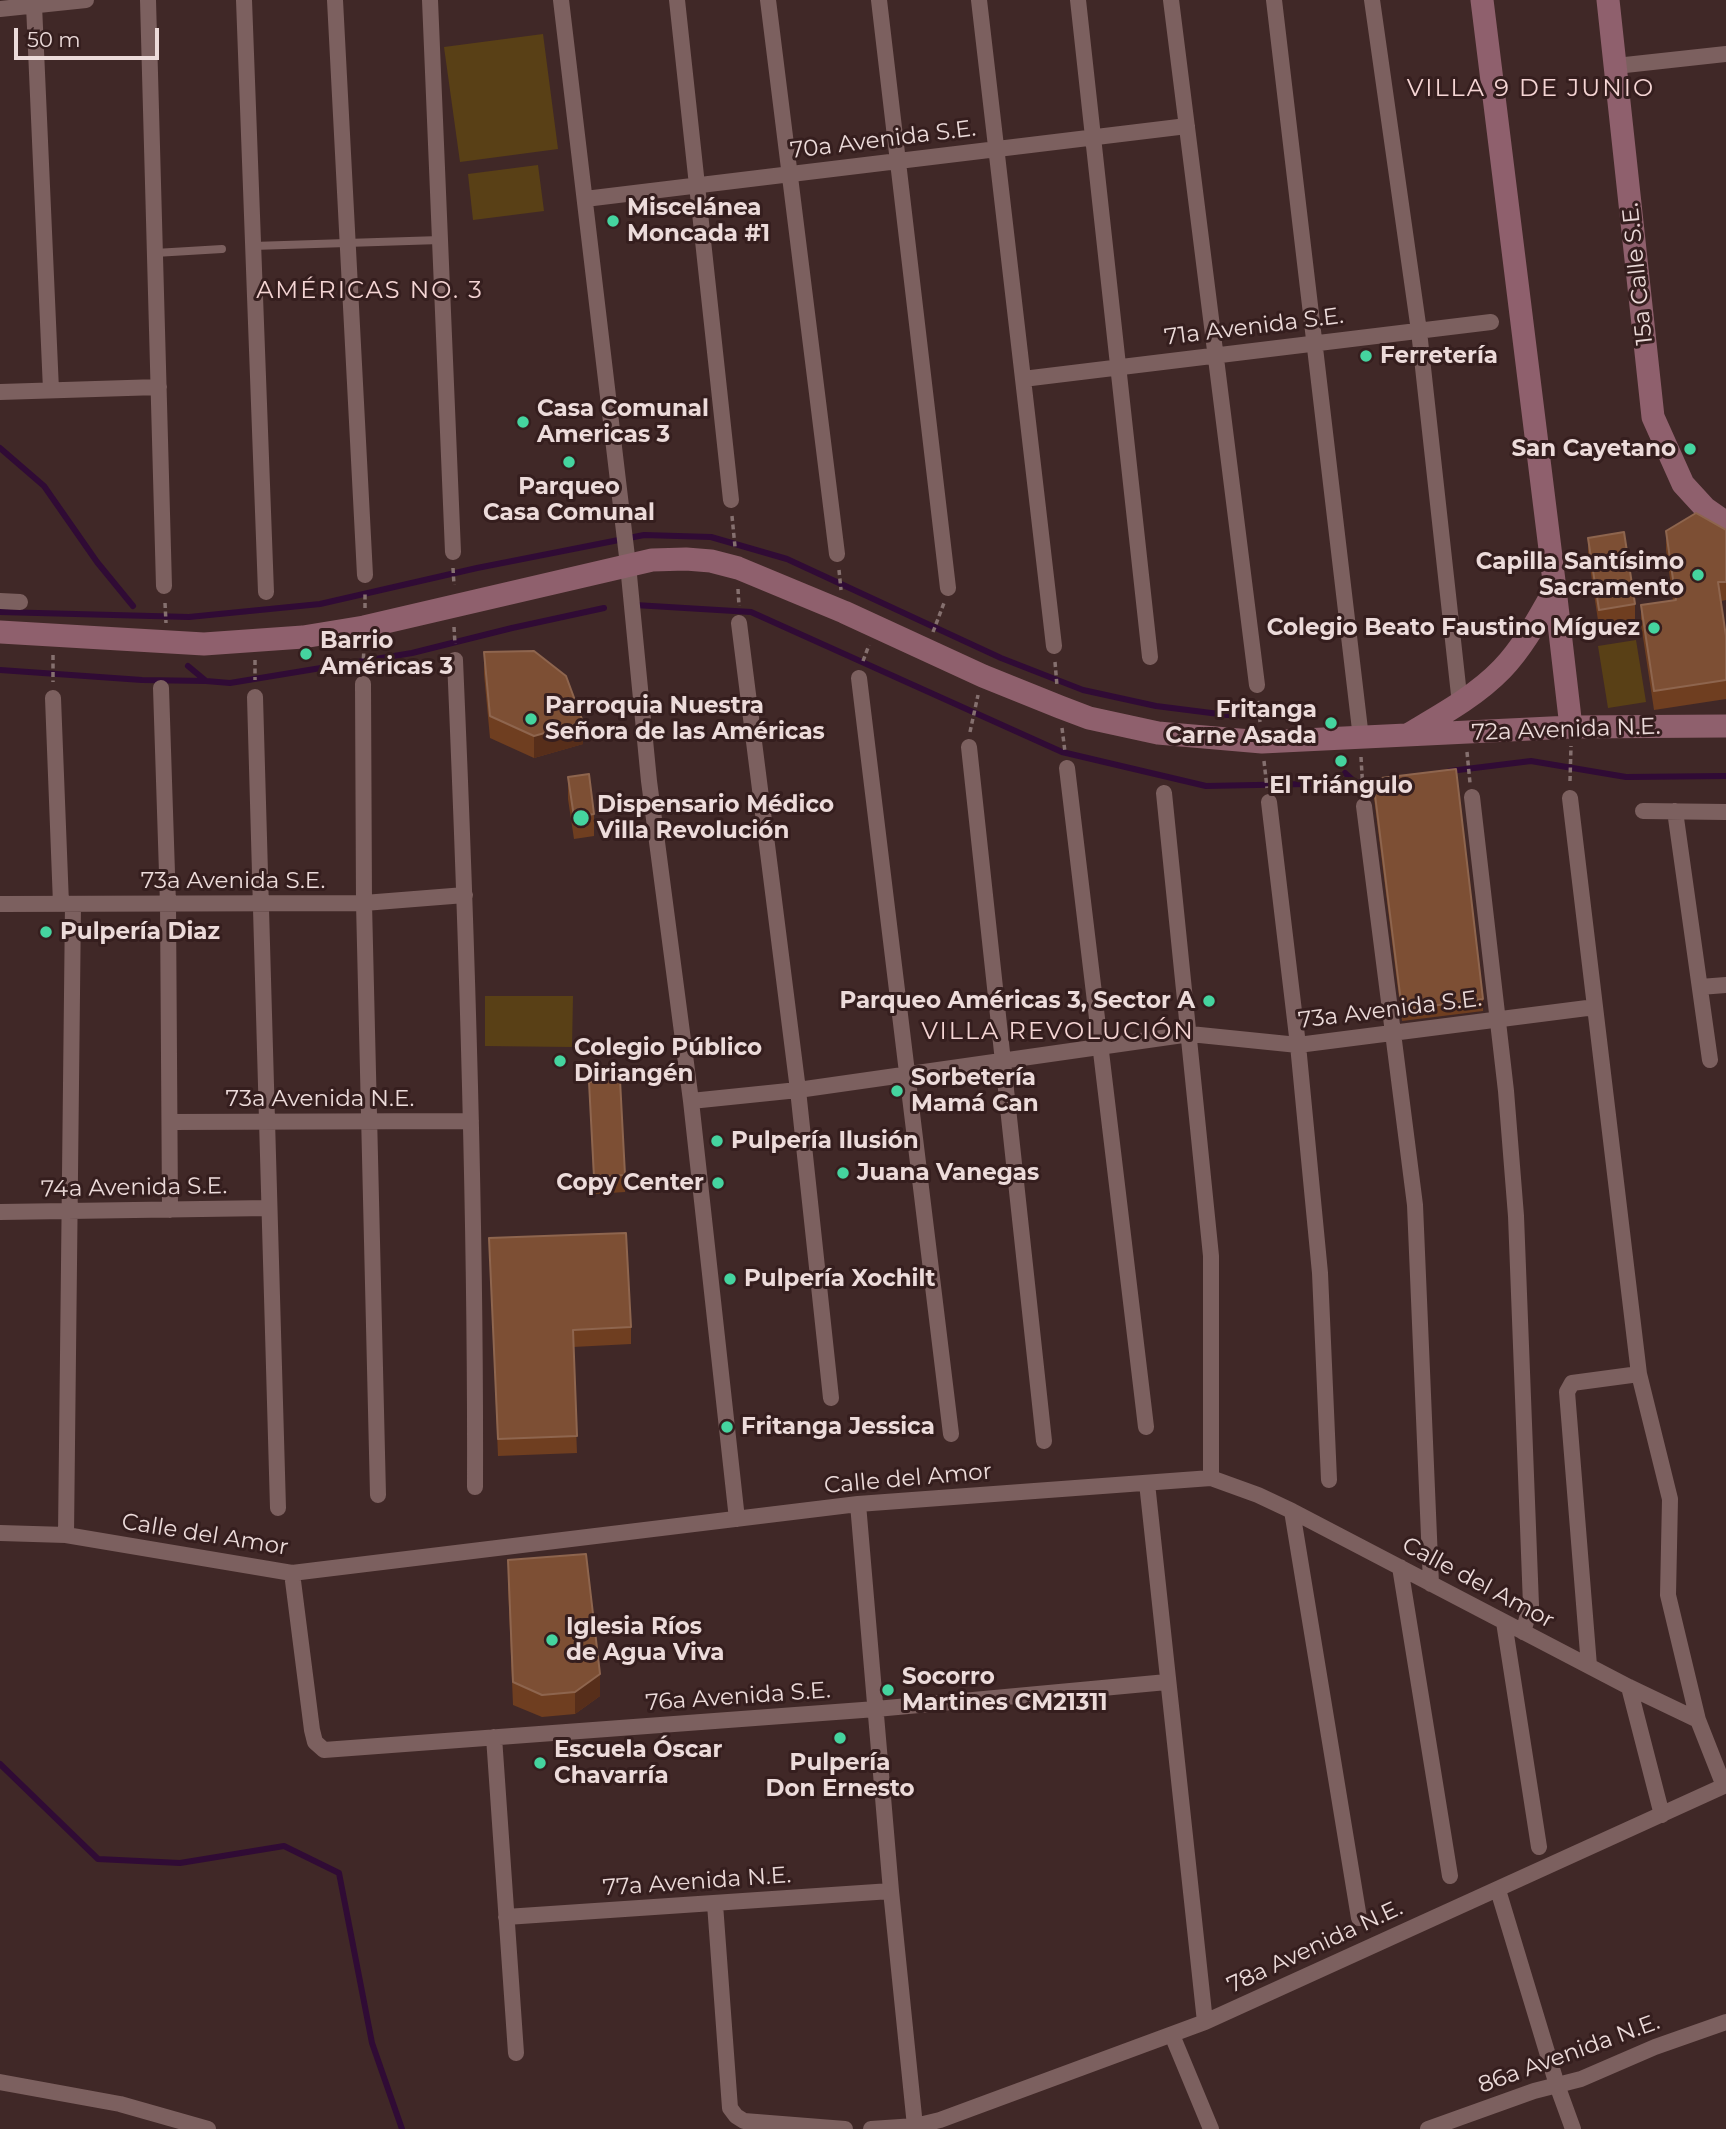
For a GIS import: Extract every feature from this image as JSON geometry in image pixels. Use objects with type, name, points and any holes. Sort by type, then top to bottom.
[{"type":"street","points":[[0,9],[86,0]]},
{"type":"street","points":[[148,0],[164,586]]},
{"type":"street","points":[[244,0],[265,592]]},
{"type":"street","points":[[335,0],[365,582]]},
{"type":"street","points":[[430,0],[453,559]]},
{"type":"street","points":[[561,0],[627,557],[649,781],[691,1101],[737,1519]]},
{"type":"street","points":[[677,0],[732,500]]},
{"type":"street","points":[[768,0],[838,562]]},
{"type":"street","points":[[879,0],[948,588]]},
{"type":"street","points":[[979,0],[1054,654]]},
{"type":"street","points":[[1079,0],[1150,657]]},
{"type":"street","points":[[1171,0],[1258,693]]},
{"type":"street","points":[[1274,0],[1361,745]]},
{"type":"street","points":[[1372,0],[1419,331],[1460,704]]},
{"type":"street","points":[[1482,0],[1571,735]]},
{"type":"street","name":"15a Calle S.E.","points":[[1608,0],[1653,417],[1683,484],[1705,508],[1726,523]]},
{"type":"street","points":[[34,5],[51,390]]},
{"type":"street","points":[[1616,66],[1726,54]]},
{"type":"street","name":"70a Avenida S.E.","points":[[584,199],[1187,126]]},
{"type":"street","name":"71a Avenida S.E.","points":[[1023,379],[1490,322]]},
{"type":"street","points":[[0,392],[159,387]]},
{"type":"street","name":"72a Avenida N.E.","points":[[0,632],[204,644],[303,637],[364,627],[627,557],[652,560],[686,559],[711,561],[738,568],[844,612],[983,676],[1089,718],[1158,733],[1262,742],[1361,745],[1406,735],[1571,735],[1726,726]]},
{"type":"street","points":[[1406,735],[1460,704],[1501,670],[1524,642],[1555,589]]},
{"type":"street","points":[[0,601],[20,602]]},
{"type":"street","points":[[739,620],[798,1090],[831,1398]]},
{"type":"street","points":[[455,655],[476,1285],[475,1487]]},
{"type":"street","points":[[860,672],[951,1434]]},
{"type":"street","points":[[363,678],[364,903],[378,1495]]},
{"type":"street","points":[[161,688],[169,904],[170,1210]]},
{"type":"street","points":[[255,692],[278,1508]]},
{"type":"street","points":[[53,698],[67,904],[71,1211],[66,1535]]},
{"type":"street","points":[[970,747],[1044,1441]]},
{"type":"street","points":[[1066,762],[1146,1427]]},
{"type":"street","points":[[1471,790],[1498,1020],[1516,1216],[1531,1605],[1523,1632]]},
{"type":"street","points":[[1164,793],[1211,1256],[1211,1478]]},
{"type":"street","points":[[1570,798],[1639,1374],[1670,1499],[1668,1595],[1698,1720],[1725,1785]]},
{"type":"street","points":[[1269,799],[1298,1045],[1320,1273],[1329,1480]]},
{"type":"street","points":[[1364,806],[1415,1205],[1431,1584]]},
{"type":"street","points":[[1643,811],[1726,813]]},
{"type":"street","points":[[1675,811],[1710,1059]]},
{"type":"street","name":"73a Avenida S.E.","points":[[0,904],[364,903],[465,895]]},
{"type":"street","points":[[1700,987],[1726,985]]},
{"type":"street","name":"73a Avenida S.E.","points":[[691,1101],[798,1090],[1190,1034],[1298,1045],[1595,1007]]},
{"type":"street","name":"73a Avenida N.E.","points":[[170,1122],[471,1121]]},
{"type":"street","name":"74a Avenida S.E.","points":[[0,1212],[269,1208]]},
{"type":"street","points":[[1589,1666],[1567,1392],[1572,1383],[1639,1374]]},
{"type":"street","name":"Calle del Amor","points":[[0,1534],[66,1535],[292,1573],[858,1504],[1211,1478],[1292,1511],[1629,1687],[1698,1720]]},
{"type":"street","points":[[1147,1483],[1205,2022]]},
{"type":"street","points":[[858,1504],[891,1891],[915,2126]]},
{"type":"street","points":[[1292,1511],[1359,1918]]},
{"type":"street","points":[[1400,1567],[1450,1876]]},
{"type":"street","name":"76a Avenida S.E.","points":[[292,1573],[315,1742],[324,1750],[876,1709],[1167,1682]]},
{"type":"street","points":[[1504,1622],[1539,1847]]},
{"type":"street","points":[[1629,1687],[1662,1815]]},
{"type":"street","points":[[494,1737],[516,2053]]},
{"type":"street","name":"78a Avenida N.E.","points":[[871,2129],[941,2125],[1205,2022],[1725,1785]]},
{"type":"street","points":[[1498,1890],[1573,2129]]},
{"type":"street","name":"77a Avenida N.E.","points":[[506,1917],[891,1891]]},
{"type":"street","points":[[715,1903],[730,2108],[744,2121],[845,2129]]},
{"type":"street","name":"86a Avenida N.E.","points":[[1428,2129],[1581,2079],[1655,2047],[1726,2022]]},
{"type":"street","points":[[1172,2035],[1211,2129]]},
{"type":"street","points":[[0,2082],[120,2104],[208,2129]]},
{"type":"lane","points":[[253,246],[440,240]]},
{"type":"lane","points":[[155,253],[222,249]]},
{"type":"path","points":[[733,525],[736,551]]},
{"type":"path","points":[[453,559],[454,584]]},
{"type":"path","points":[[838,562],[842,597]]},
{"type":"path","points":[[365,582],[365,606]]},
{"type":"path","points":[[738,587],[739,620]]},
{"type":"path","points":[[165,610],[166,625]]},
{"type":"path","points":[[932,635],[940,615]]},
{"type":"path","points":[[454,626],[455,655]]},
{"type":"path","points":[[363,678],[364,642]]},
{"type":"path","points":[[860,672],[870,642]]},
{"type":"path","points":[[1054,654],[1058,690]]},
{"type":"path","points":[[255,666],[255,692]]},
{"type":"path","points":[[1258,693],[1260,723]]},
{"type":"path","points":[[970,729],[978,695]]},
{"type":"path","points":[[1063,734],[1066,762]]},
{"type":"path","points":[[1570,779],[1571,735]]},
{"type":"path","points":[[1361,745],[1363,789]]},
{"type":"path","points":[[1467,754],[1471,790]]},
{"type":"path","points":[[1264,762],[1269,799]]},
{"type":"shaded area","points":[[543,34],[558,149],[460,162],[444,47]]},
{"type":"shaded area","points":[[538,165],[544,211],[473,220],[468,174]]},
{"type":"shaded area","points":[[1636,640],[1646,702],[1608,708],[1598,646]]},
{"type":"shaded area","points":[[485,996],[573,996],[572,1047],[485,1046]]},
{"type":"building","points":[[1696,513],[1726,530],[1726,582],[1718,582],[1726,636],[1726,680],[1654,691],[1641,605],[1676,600],[1666,531]]},
{"type":"building","points":[[1624,532],[1635,604],[1599,610],[1588,538]]},
{"type":"building","name":"Parroquia Nuestra Señora de las Américas","points":[[534,651],[566,676],[583,722],[534,736],[490,716],[484,652]]},
{"type":"building","points":[[1456,769],[1483,999],[1402,1010],[1373,779]]},
{"type":"building","points":[[589,774],[594,814],[574,817],[568,777]]},
{"type":"building","points":[[620,1080],[625,1175],[594,1177],[589,1082]]},
{"type":"building","points":[[626,1233],[631,1327],[573,1330],[577,1436],[498,1439],[489,1238]]},
{"type":"building","name":"Iglesia Ríos de Agua Viva","points":[[586,1554],[600,1674],[575,1692],[542,1695],[513,1682],[508,1560]]},
{"type":"waterway","points":[[0,448],[44,486],[97,562],[133,606]]},
{"type":"waterway","points":[[0,612],[189,617],[320,604],[477,568],[644,535],[711,537],[787,559],[1001,658],[1083,690],[1156,706],[1227,715],[1283,715]]},
{"type":"waterway","points":[[635,605],[751,612],[1062,752],[1206,786],[1356,783],[1380,780]]},
{"type":"waterway","points":[[188,666],[206,681],[230,683],[412,653],[604,608]]},
{"type":"waterway","points":[[0,670],[142,680],[206,681]]},
{"type":"waterway","points":[[1450,771],[1531,761],[1626,777],[1726,776]]},
{"type":"waterway","points":[[1345,773],[1356,783]]},
{"type":"waterway","points":[[0,1764],[98,1859],[180,1863],[284,1846],[339,1873],[372,2043],[402,2129]]},
{"type":"place","name":"Miscelánea Moncada #1","points":[[613,221]]},
{"type":"place","name":"Ferretería","points":[[1366,356]]},
{"type":"place","name":"Casa Comunal Americas 3","points":[[523,422]]},
{"type":"place","name":"San Cayetano","points":[[1690,449]]},
{"type":"place","name":"Parqueo Casa Comunal","points":[[569,462]]},
{"type":"place","name":"Capilla Santísimo Sacramento","points":[[1698,575]]},
{"type":"place","name":"Colegio Beato Faustino Míguez","points":[[1654,628]]},
{"type":"place","name":"Barrio Américas 3","points":[[306,654]]},
{"type":"place","name":"Parroquia Nuestra Señora de las Américas","points":[[531,719]]},
{"type":"place","name":"Fritanga Carne Asada","points":[[1331,723]]},
{"type":"place","name":"El Triángulo","points":[[1341,761]]},
{"type":"place","name":"Dispensario Médico Villa Revolución","points":[[581,818]]},
{"type":"place","name":"Pulpería Diaz","points":[[46,932]]},
{"type":"place","name":"Parqueo Américas 3, Sector A","points":[[1209,1001]]},
{"type":"place","name":"Colegio Público Diriangén","points":[[560,1061]]},
{"type":"place","name":"Sorbetería Mamá Can","points":[[897,1091]]},
{"type":"place","name":"Pulpería Ilusión","points":[[717,1141]]},
{"type":"place","name":"Juana Vanegas","points":[[843,1173]]},
{"type":"place","name":"Copy Center","points":[[718,1183]]},
{"type":"place","name":"Pulpería Xochilt","points":[[730,1279]]},
{"type":"place","name":"Fritanga Jessica","points":[[727,1427]]},
{"type":"place","name":"Iglesia Ríos de Agua Viva","points":[[552,1640]]},
{"type":"place","name":"Socorro Martines CM21311","points":[[888,1690]]},
{"type":"place","name":"Pulpería Don Ernesto","points":[[840,1738]]},
{"type":"place","name":"Escuela Óscar Chavarría","points":[[540,1763]]},
{"type":"district","name":"VILLA 9 DE JUNIO","points":[[1531,89]]},
{"type":"district","name":"AMÉRICAS NO. 3","points":[[370,291]]},
{"type":"district","name":"VILLA REVOLUCIÓN","points":[[1058,1032]]}]
